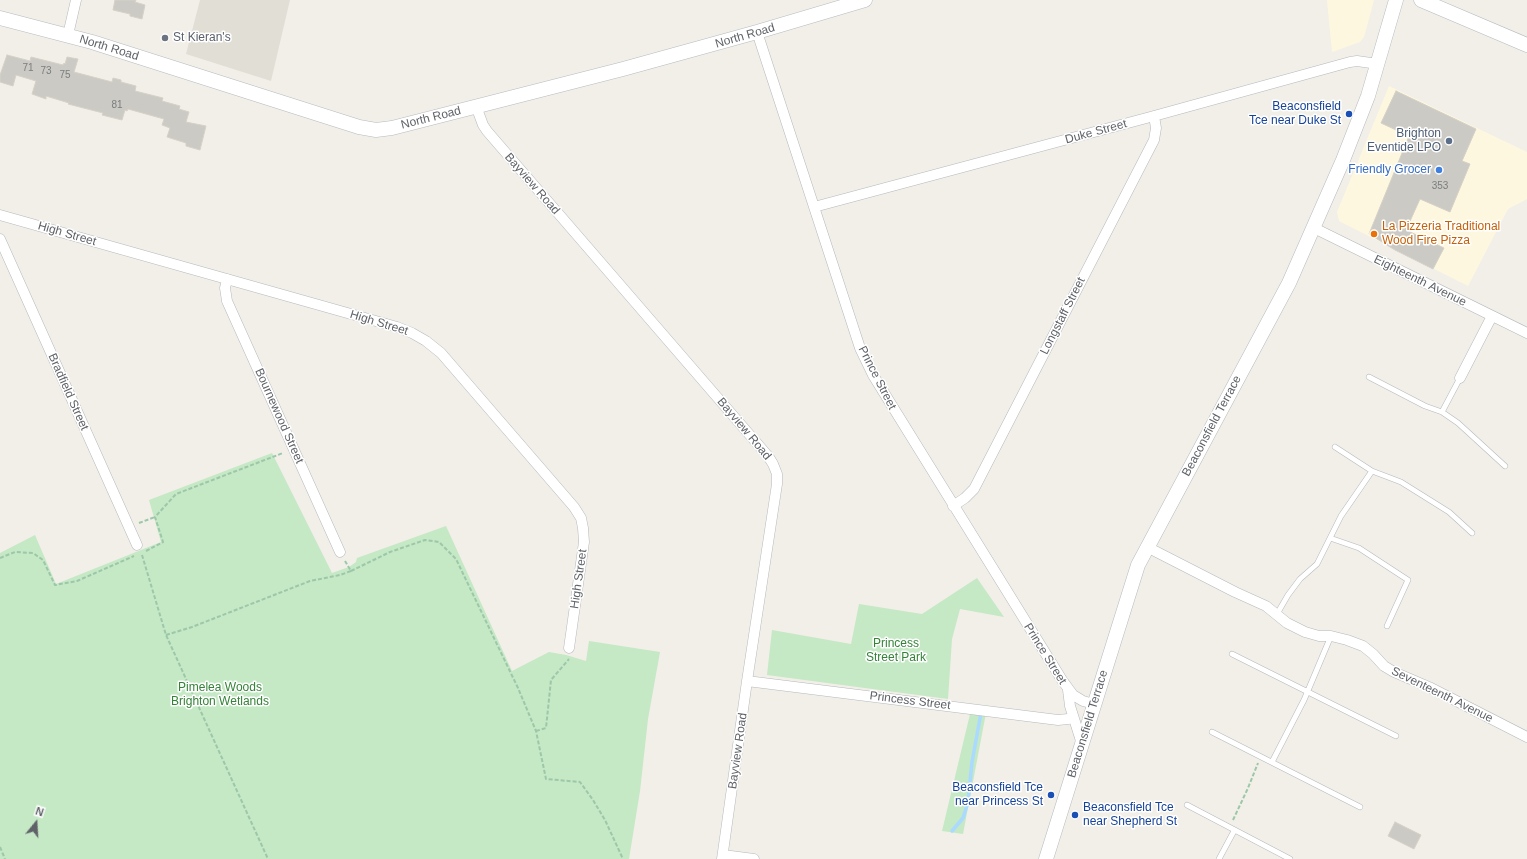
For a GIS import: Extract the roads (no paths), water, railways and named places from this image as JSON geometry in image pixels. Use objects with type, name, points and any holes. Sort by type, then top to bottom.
[{"type":"street","points":[[68,35],[76,0]]},
{"type":"street","name":"North Road","points":[[0,18],[68,35],[368,129],[376,130],[392,128],[623,69],[865,0]]},
{"type":"street","name":"Beaconsfield Terrace","points":[[1046,859],[1130,586],[1138,565],[1289,283],[1343,160],[1368,96],[1396,0]]},
{"type":"street","points":[[1421,0],[1527,45]]},
{"type":"street","name":"Prince Street","points":[[757,32],[860,348],[872,375],[1068,690],[1073,717],[1082,744]]},
{"type":"street","name":"Duke Street","points":[[814,207],[1350,62],[1357,61],[1378,64]]},
{"type":"street","name":"Bayview Road","points":[[476,106],[483,125],[487,131],[773,464],[777,474],[777,484],[747,681],[723,857]]},
{"type":"street","name":"Longstaff Street","points":[[953,506],[965,498],[974,489],[1133,182],[1156,134],[1154,116]]},
{"type":"street","name":"High Street","points":[[0,215],[397,327],[426,341],[441,353],[574,507],[581,518],[584,542],[569,648]]},
{"type":"street","name":"Eighteenth Avenue","points":[[1314,228],[1527,333]]},
{"type":"street","name":"Bradfield Street","points":[[0,239],[139,549]]},
{"type":"street","name":"Bournewood Street","points":[[227,279],[225,288],[225,296],[227,301],[340,552]]},
{"type":"street","points":[[1460,378],[1492,316]]},
{"type":"street","name":"Seventeenth Avenue","points":[[1147,547],[1235,592],[1266,606],[1287,623],[1305,632],[1348,640],[1363,646],[1384,666],[1394,672],[1429,687],[1527,737]]},
{"type":"street","name":"Princess Street","points":[[747,681],[1058,720],[1073,717]]},
{"type":"street","name":"Prince Street","points":[[1068,690],[1083,701],[1094,704]]},
{"type":"street","points":[[723,857],[754,859]]},
{"type":"lane","points":[[1369,377],[1425,406],[1442,412],[1458,423],[1505,466]]},
{"type":"lane","points":[[1442,412],[1460,378]]},
{"type":"lane","points":[[1335,447],[1372,471],[1407,486],[1449,512],[1472,533]]},
{"type":"lane","points":[[1277,614],[1288,594],[1300,579],[1317,564],[1340,516],[1372,471]]},
{"type":"lane","points":[[1330,538],[1359,548],[1408,580],[1386,626]]},
{"type":"lane","points":[[1272,762],[1307,692],[1331,636]]},
{"type":"lane","points":[[1232,654],[1396,736]]},
{"type":"lane","points":[[1212,732],[1360,807]]},
{"type":"lane","points":[[1187,805],[1290,859]]},
{"type":"lane","points":[[1219,859],[1232,829]]},
{"type":"waterway","points":[[952,831],[963,818],[968,802],[972,762],[981,713]]},
{"type":"place","name":"St Kieran's","points":[[165,38]]},
{"type":"place","name":"Beaconsfield Tce near Duke St","points":[[1349,114]]},
{"type":"place","name":"Brighton Eventide LPO","points":[[1449,141]]},
{"type":"place","name":"Friendly Grocer","points":[[1439,170]]},
{"type":"place","name":"La Pizzeria Traditional Wood Fire Pizza","points":[[1374,234]]},
{"type":"place","name":"Beaconsfield Tce near Princess St","points":[[1051,795]]},
{"type":"place","name":"Beaconsfield Tce near Shepherd St","points":[[1075,815]]},
{"type":"park label","name":"Princess Street Park","points":[[896,651]]},
{"type":"park label","name":"Pimelea Woods Brighton Wetlands","points":[[220,695]]}]
